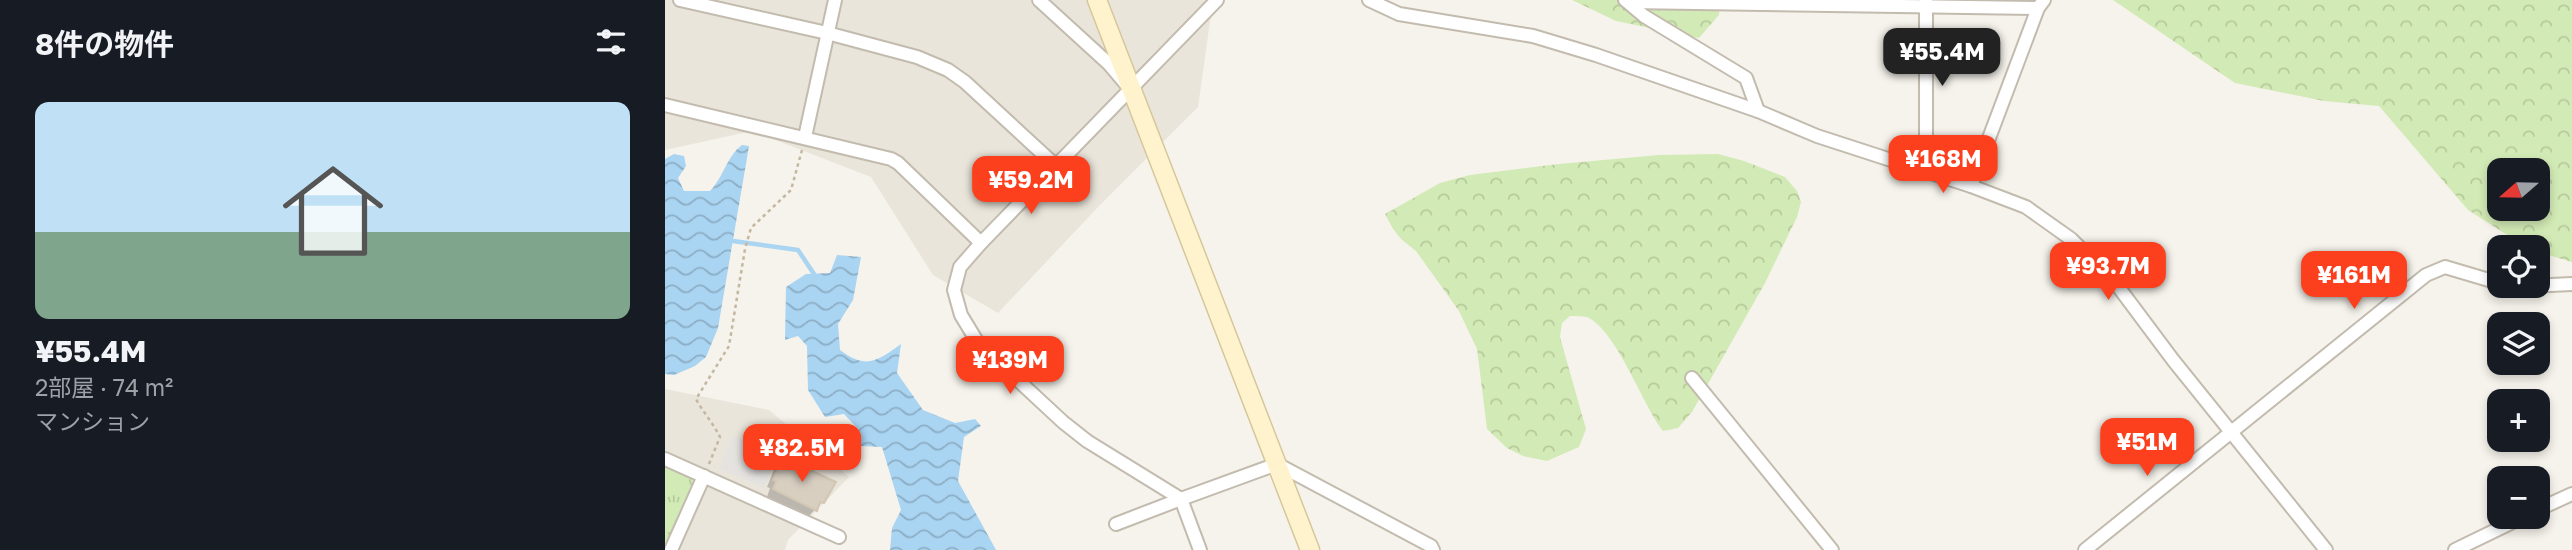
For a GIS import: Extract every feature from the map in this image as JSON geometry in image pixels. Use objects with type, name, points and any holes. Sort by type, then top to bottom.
[{"type":"street","points":[[680,0],[827,33],[916,57],[948,70],[965,82],[1056,166]]},
{"type":"street","points":[[805,137],[835,0]]},
{"type":"street","points":[[1039,0],[1109,64],[1131,89]]},
{"type":"street","points":[[1097,0],[1310,550]]},
{"type":"street","points":[[1198,0],[1213,5],[981,243],[960,267],[954,290],[961,315],[978,343],[1063,422],[1087,441],[1181,499],[1200,550]]},
{"type":"street","points":[[1369,0],[1399,14],[1533,36],[1596,55],[1758,111],[1817,136],[1971,186],[2025,207],[2071,239],[2114,281],[2326,550]]},
{"type":"street","points":[[1627,1],[1644,16],[1746,78],[1758,111]]},
{"type":"street","points":[[1627,1],[2041,4],[1971,186]]},
{"type":"street","points":[[1926,3],[1926,172]]},
{"type":"street","points":[[665,105],[882,156],[898,163],[981,243]]},
{"type":"street","points":[[2085,550],[2426,275],[2445,267],[2487,279]]},
{"type":"street","points":[[2550,285],[2572,284]]},
{"type":"street","points":[[1692,378],[1832,550]]},
{"type":"street","points":[[665,459],[839,537]]},
{"type":"street","points":[[1116,524],[1277,464],[1433,550]]},
{"type":"street","points":[[671,550],[704,476]]},
{"type":"street","points":[[2550,504],[2572,495]]},
{"type":"street","points":[[2455,550],[2498,529]]},
{"type":"path","points":[[704,476],[720,437],[696,399],[729,346],[751,228],[791,190],[805,137]]},
{"type":"shaded area","points":[[665,0],[1213,0],[1198,107],[998,313],[933,275],[871,177],[752,131],[665,150]]},
{"type":"shaded area","points":[[665,389],[769,410],[849,477],[788,540],[785,550],[665,550]]},
{"type":"shaded area","points":[[759,426],[783,439],[764,488],[719,469],[732,436],[750,442]]},
{"type":"green space","points":[[1572,0],[1711,0],[1719,8],[1719,15],[1699,38],[1616,21]]},
{"type":"green space","points":[[2113,0],[2572,0],[2572,262],[2550,256],[2550,235],[2507,235],[2468,210],[2379,106],[2324,101],[2235,83]]},
{"type":"green space","points":[[1718,154],[1785,177],[1797,191],[1801,202],[1797,217],[1765,283],[1692,412],[1678,428],[1663,431],[1609,337],[1587,317],[1570,316],[1562,323],[1560,337],[1586,429],[1579,447],[1547,461],[1523,456],[1507,448],[1487,429],[1477,349],[1459,311],[1416,251],[1393,229],[1385,214],[1440,183],[1470,175],[1659,155]]},
{"type":"green space","points":[[665,465],[691,477],[695,482],[665,550]]},
{"type":"water","points":[[742,145],[749,146],[718,328],[706,357],[695,366],[674,375],[665,374],[665,159],[674,154],[684,156],[686,166],[678,178],[684,191],[710,191]]},
{"type":"water","points":[[837,255],[861,257],[853,300],[838,324],[840,350],[858,360],[872,361],[901,344],[897,373],[923,410],[955,423],[975,419],[981,426],[964,437],[958,481],[996,550],[890,550],[892,528],[901,510],[882,447],[861,446],[853,439],[859,430],[844,414],[825,417],[808,390],[807,346],[798,336],[785,340],[786,287],[806,274],[830,273]]},
{"type":"building","points":[[782,457],[836,482],[824,503],[820,502],[817,511],[773,489],[776,481],[773,480]]},
{"type":"waterway","points":[[733,241],[798,250],[814,274]]}]
